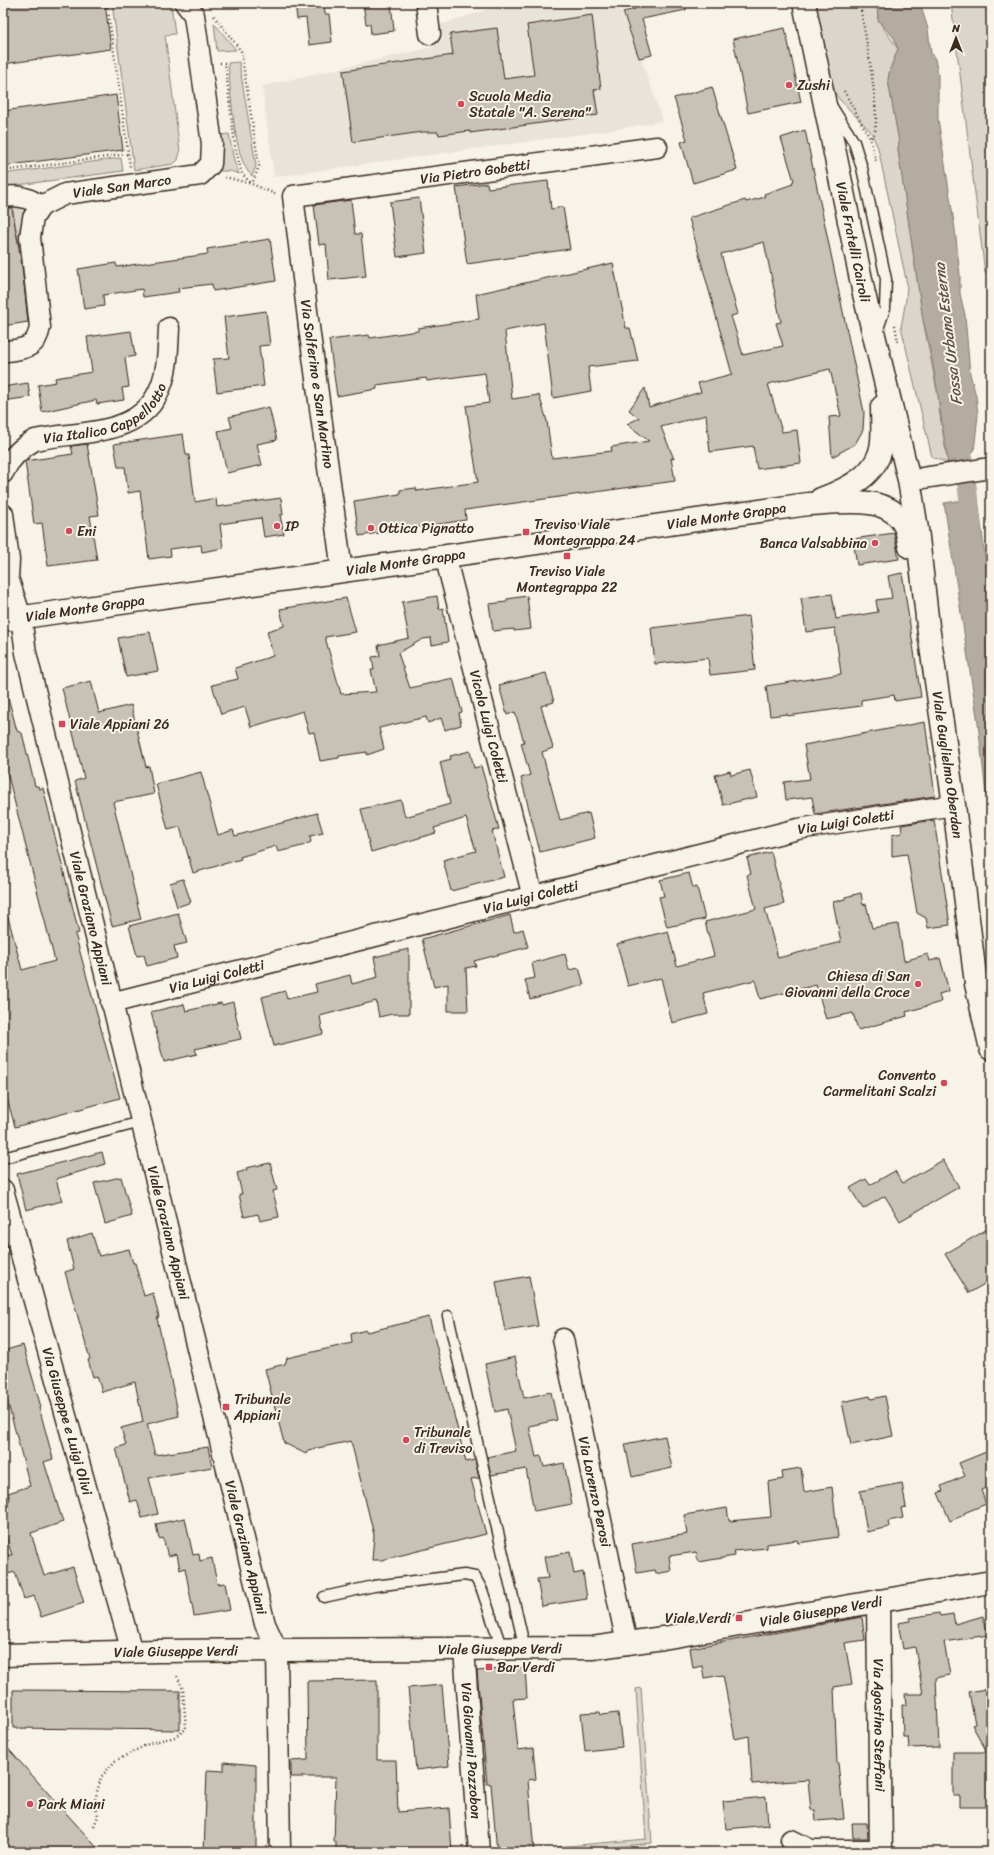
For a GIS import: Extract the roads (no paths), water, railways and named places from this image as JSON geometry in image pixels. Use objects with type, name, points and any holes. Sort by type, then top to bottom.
[{"type":"main road","name":"Viale Fratelli Cairoli","points":[[804,3],[881,366],[916,479]]},
{"type":"main road","name":"Viale Monte Grappa","points":[[808,504],[840,492],[856,483],[872,467],[879,454],[882,441],[881,366]]},
{"type":"main road","name":"Viale Guglielmo Oberdan","points":[[916,479],[917,529],[928,626],[954,806],[976,984],[991,1049]]},
{"type":"main road","name":"Viale Monte Grappa","points":[[12,619],[808,504],[869,502],[889,509],[899,518],[905,529],[928,626]]},
{"type":"main road","name":"Viale Giuseppe Verdi","points":[[3,1655],[277,1650],[592,1648],[627,1644],[991,1582]]},
{"type":"main road","name":"Via Agostino Steffani","points":[[878,1601],[881,1851]]},
{"type":"street","name":"Viale San Marco","points":[[40,206],[65,194],[200,175],[211,164],[212,144],[194,15],[185,3]]},
{"type":"street","points":[[426,3],[430,34]]},
{"type":"street","name":"Via Pietro Gobetti","points":[[293,196],[657,147]]},
{"type":"street","points":[[3,197],[16,195],[31,199],[40,206],[33,218],[30,237],[40,327],[38,337],[31,346],[3,352]]},
{"type":"street","name":"Via Solferino e San Martino","points":[[293,196],[309,328],[342,571]]},
{"type":"street","name":"Via Italico Cappellotto","points":[[3,473],[12,457],[27,444],[35,440],[115,428],[131,422],[143,413],[153,401],[161,386],[166,366],[170,328]]},
{"type":"street","points":[[916,479],[991,468]]},
{"type":"street","points":[[3,514],[9,560],[8,582],[12,619]]},
{"type":"street","name":"Vicolo Luigi Coletti","points":[[445,556],[533,897]]},
{"type":"street","name":"Viale Graziano Appiani","points":[[12,619],[26,653],[111,1003],[187,1302],[265,1624],[277,1650],[280,1852]]},
{"type":"street","name":"Via Luigi Coletti","points":[[111,1003],[798,829],[954,806]]},
{"type":"street","name":"Via Giuseppe e Luigi Olivi","points":[[3,1190],[132,1652]]},
{"type":"street","name":"Via Lorenzo Perosi","points":[[563,1339],[627,1644]]},
{"type":"street","name":"Via Giovanni Pozzobon","points":[[464,1649],[478,1852]]},
{"type":"street","name":"Via Agostino Steffani","points":[[791,1840],[811,1850],[881,1851]]},
{"type":"lane","points":[[3,1158],[141,1122]]},
{"type":"lane","points":[[448,1316],[525,1649]]},
{"type":"lane","points":[[324,1597],[374,1586],[464,1575],[475,1577],[482,1590],[502,1649]]},
{"type":"water","points":[[877,3],[920,3],[928,29],[931,53],[935,59],[938,74],[938,119],[955,229],[960,275],[960,294],[965,315],[970,374],[976,396],[978,415],[974,451],[948,463],[935,373],[923,320],[898,150],[899,142],[888,80],[890,69],[898,49],[894,38],[878,20]]},
{"type":"water","points":[[978,498],[991,608],[991,839],[978,723],[944,503]]},
{"type":"waterway","name":"Fossa Urbana Esterna","points":[[960,431],[972,526]]},
{"type":"place","name":"Zushi","points":[[789,85]]},
{"type":"place","name":"Scuola Media Statale \"A. Serena\"","points":[[461,104]]},
{"type":"place","name":"IP","points":[[277,526]]},
{"type":"place","name":"Ottica Pignatto","points":[[371,528]]},
{"type":"place","name":"Eni","points":[[69,531]]},
{"type":"place","name":"Treviso Viale Montegrappa 24","points":[[526,532]]},
{"type":"place","name":"Banca Valsabbina","points":[[875,543]]},
{"type":"place","name":"Treviso Viale Montegrappa 22","points":[[567,556]]},
{"type":"place","name":"Viale Appiani 26","points":[[62,724]]},
{"type":"place","name":"Chiesa di San Giovanni della Croce","points":[[918,984]]},
{"type":"place","name":"Convento Carmelitani Scalzi","points":[[944,1083]]},
{"type":"place","name":"Tribunale Appiani","points":[[226,1407]]},
{"type":"place","name":"Tribunale di Treviso","points":[[406,1440]]},
{"type":"place","name":"Viale Verdi","points":[[739,1618]]},
{"type":"place","name":"Bar Verdi","points":[[489,1667]]},
{"type":"place","name":"Park Miani","points":[[30,1804]]}]
